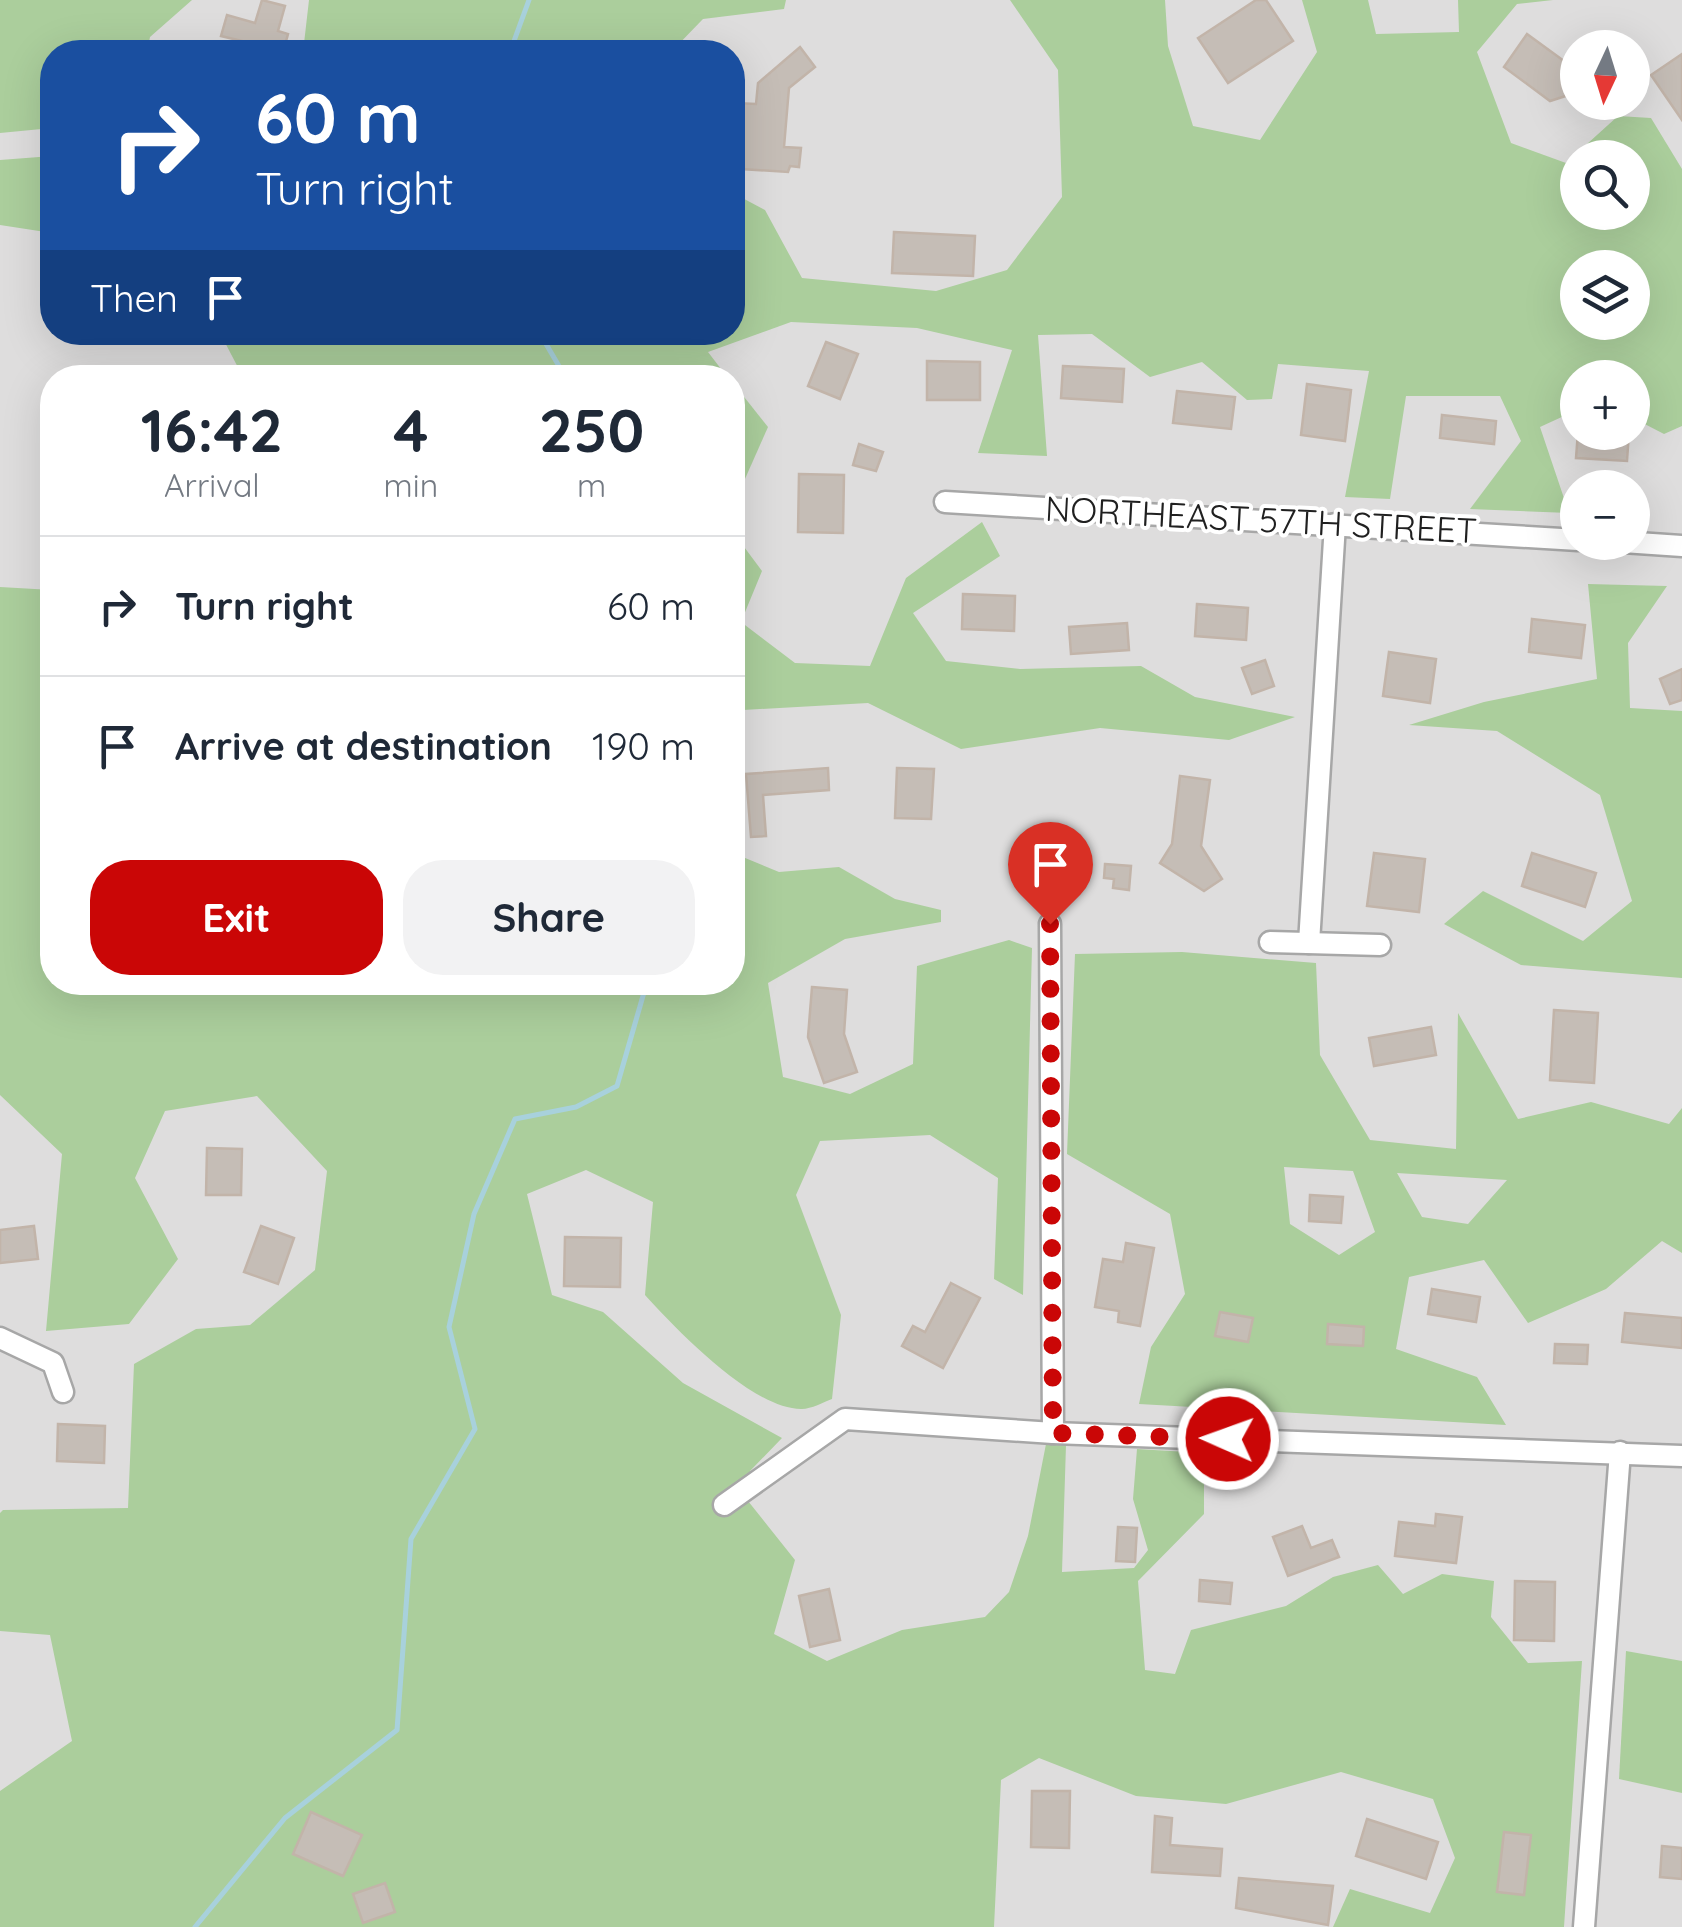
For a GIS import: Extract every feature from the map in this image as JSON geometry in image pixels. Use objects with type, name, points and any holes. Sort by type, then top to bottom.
[{"type":"street","name":"NORTHEAST 57TH STREET","points":[[945,502],[1560,539]]},
{"type":"street","points":[[1309,943],[1335,524]]},
{"type":"street","points":[[1650,544],[1682,546]]},
{"type":"street","points":[[1050,924],[1053,1433]]},
{"type":"street","points":[[1270,942],[1380,945]]},
{"type":"street","points":[[0,1338],[53,1363],[63,1392]]},
{"type":"street","points":[[724,1506],[845,1420],[1053,1433],[1682,1456]]},
{"type":"street","points":[[1584,1927],[1620,1452]]},
{"type":"shaded area","points":[[0,0],[1682,0],[1682,1927],[0,1927]]},
{"type":"green space","points":[[0,0],[192,0],[149,40],[40,40],[40,129],[0,133]]},
{"type":"green space","points":[[309,0],[786,0],[784,9],[703,19],[683,40],[304,40]]},
{"type":"green space","points":[[1010,0],[1165,0],[1168,46],[1193,126],[1260,140],[1317,52],[1302,0],[1368,0],[1376,34],[1459,32],[1458,0],[1553,0],[1517,4],[1477,52],[1511,143],[1560,161],[1560,230],[1650,230],[1650,140],[1591,140],[1614,120],[1651,118],[1682,169],[1682,426],[1664,434],[1650,427],[1650,360],[1560,360],[1560,418],[1540,427],[1560,486],[1560,513],[1470,509],[1521,441],[1500,396],[1406,396],[1390,499],[1345,497],[1369,371],[1278,364],[1272,399],[1247,400],[1202,362],[1150,377],[1092,334],[1038,335],[1047,456],[978,453],[1012,350],[917,328],[791,322],[745,339],[745,199],[765,210],[802,278],[936,291],[1007,270],[1062,197],[1058,70]]},
{"type":"green space","points":[[40,157],[40,231],[0,225],[0,160]]},
{"type":"green space","points":[[226,345],[727,345],[708,352],[718,365],[237,365]]},
{"type":"green space","points":[[745,398],[768,427],[745,479]]},
{"type":"green space","points":[[982,522],[1000,556],[913,613],[946,661],[1020,669],[1141,666],[1195,697],[1295,717],[1229,740],[1100,728],[961,749],[868,703],[745,710],[745,625],[795,663],[870,666],[906,578]]},
{"type":"green space","points":[[745,548],[762,571],[745,612]]},
{"type":"green space","points":[[1588,584],[1667,586],[1628,643],[1630,708],[1682,711],[1682,978],[1521,965],[1444,924],[1483,891],[1583,941],[1632,901],[1600,795],[1497,731],[1409,725],[1484,702],[1597,679]]},
{"type":"green space","points":[[0,587],[40,589],[40,995],[745,995],[745,858],[779,872],[839,867],[895,899],[941,910],[941,922],[845,939],[768,983],[783,1077],[850,1094],[913,1064],[917,966],[1009,940],[1032,948],[1023,1295],[994,1279],[998,1178],[930,1135],[820,1141],[796,1195],[841,1315],[832,1399],[806,1409],[782,1406],[739,1382],[695,1346],[645,1295],[653,1202],[586,1170],[527,1194],[552,1295],[603,1312],[683,1383],[782,1438],[750,1471],[748,1501],[795,1560],[774,1634],[827,1661],[902,1630],[985,1617],[1009,1592],[1028,1536],[1046,1444],[1066,1445],[1062,1572],[1134,1568],[1148,1550],[1133,1499],[1137,1449],[1204,1453],[1204,1514],[1138,1581],[1145,1670],[1175,1674],[1191,1630],[1286,1606],[1333,1577],[1378,1565],[1403,1594],[1442,1574],[1494,1581],[1491,1617],[1528,1663],[1582,1661],[1564,1927],[1333,1927],[1350,1889],[1430,1913],[1455,1858],[1433,1799],[1341,1772],[1226,1804],[1136,1796],[1039,1758],[1001,1780],[994,1927],[0,1927],[0,1791],[72,1741],[50,1635],[0,1631],[0,1513],[128,1508],[134,1364],[196,1329],[250,1325],[315,1270],[327,1171],[257,1096],[165,1111],[135,1178],[178,1259],[129,1324],[46,1331],[62,1154],[0,1095]]},
{"type":"green space","points":[[1182,952],[1316,963],[1320,1055],[1370,1140],[1456,1149],[1458,1013],[1518,1119],[1591,1102],[1669,1124],[1682,1108],[1682,1253],[1662,1241],[1606,1289],[1528,1323],[1484,1260],[1409,1277],[1396,1349],[1477,1377],[1506,1425],[1139,1404],[1151,1347],[1185,1294],[1170,1214],[1067,1154],[1075,954]],"holes":[[[1284,1167],[1353,1171],[1375,1232],[1339,1255],[1290,1224]],[[1397,1173],[1507,1180],[1468,1224],[1422,1217]]]},
{"type":"green space","points":[[1626,1651],[1682,1661],[1682,1793],[1619,1779]]},
{"type":"building","points":[[262,0],[285,6],[278,31],[288,34],[286,40],[221,36],[227,15],[255,23]]},
{"type":"building","points":[[1256,0],[1266,0],[1293,41],[1228,83],[1198,38]]},
{"type":"building","points":[[1527,34],[1560,58],[1560,98],[1550,101],[1504,67]]},
{"type":"building","points":[[800,47],[815,67],[789,88],[784,147],[801,148],[799,167],[790,166],[788,172],[745,169],[745,103],[756,104],[758,83]]},
{"type":"building","points":[[1682,54],[1682,120],[1651,75]]},
{"type":"building","points":[[894,232],[975,236],[973,276],[892,273]]},
{"type":"building","points":[[826,342],[858,354],[840,399],[808,386]]},
{"type":"building","points":[[927,361],[980,362],[980,400],[927,400]]},
{"type":"building","points":[[1063,366],[1124,369],[1122,402],[1061,398]]},
{"type":"building","points":[[1307,384],[1351,390],[1345,441],[1301,435]]},
{"type":"building","points":[[1177,391],[1235,397],[1231,429],[1173,423]]},
{"type":"building","points":[[1442,415],[1496,421],[1494,444],[1440,438]]},
{"type":"building","points":[[859,444],[883,452],[876,471],[853,465]]},
{"type":"building","points":[[1577,450],[1628,450],[1627,461],[1576,458]]},
{"type":"building","points":[[799,474],[844,475],[843,533],[798,532]]},
{"type":"building","points":[[963,594],[1015,596],[1014,631],[962,629]]},
{"type":"building","points":[[1197,604],[1248,608],[1246,640],[1195,636]]},
{"type":"building","points":[[1532,619],[1585,625],[1581,658],[1529,652]]},
{"type":"building","points":[[1127,623],[1129,650],[1071,654],[1069,627]]},
{"type":"building","points":[[1389,652],[1436,659],[1430,703],[1383,696]]},
{"type":"building","points":[[1265,660],[1274,686],[1252,694],[1242,668]]},
{"type":"building","points":[[1682,669],[1682,700],[1670,704],[1660,679]]},
{"type":"building","points":[[828,768],[829,790],[763,795],[766,836],[751,837],[746,774]]},
{"type":"building","points":[[897,768],[934,769],[931,819],[895,818]]},
{"type":"building","points":[[1180,776],[1210,780],[1201,846],[1222,879],[1204,891],[1160,863],[1172,844]]},
{"type":"building","points":[[1374,853],[1425,859],[1419,912],[1367,906]]},
{"type":"building","points":[[1532,853],[1596,873],[1585,907],[1522,886]]},
{"type":"building","points":[[1105,864],[1131,866],[1129,890],[1113,888],[1114,879],[1104,878]]},
{"type":"building","points":[[812,987],[847,990],[844,1034],[857,1072],[824,1083],[808,1037]]},
{"type":"building","points":[[1554,1010],[1598,1013],[1594,1083],[1550,1080]]},
{"type":"building","points":[[1431,1027],[1436,1055],[1374,1066],[1369,1038]]},
{"type":"building","points":[[207,1148],[242,1149],[241,1195],[206,1195]]},
{"type":"building","points":[[1310,1195],[1343,1197],[1341,1223],[1309,1221]]},
{"type":"building","points":[[34,1226],[38,1259],[0,1263],[0,1230]]},
{"type":"building","points":[[261,1226],[294,1238],[278,1284],[244,1272]]},
{"type":"building","points":[[565,1237],[621,1238],[620,1287],[564,1286]]},
{"type":"building","points":[[1126,1243],[1154,1248],[1140,1326],[1118,1322],[1119,1311],[1095,1307],[1103,1259],[1123,1262]]},
{"type":"building","points":[[951,1283],[980,1298],[943,1368],[902,1346],[913,1326],[925,1332]]},
{"type":"building","points":[[1432,1289],[1480,1297],[1476,1322],[1428,1314]]},
{"type":"building","points":[[1220,1312],[1253,1318],[1248,1342],[1215,1336]]},
{"type":"building","points":[[1625,1313],[1682,1318],[1682,1348],[1622,1342]]},
{"type":"building","points":[[1328,1324],[1364,1327],[1363,1346],[1327,1344]]},
{"type":"building","points":[[1555,1344],[1588,1345],[1587,1364],[1554,1363]]},
{"type":"building","points":[[58,1424],[105,1426],[104,1463],[57,1461]]},
{"type":"building","points":[[1436,1514],[1462,1517],[1456,1563],[1395,1556],[1399,1522],[1435,1526]]},
{"type":"building","points":[[1302,1526],[1311,1548],[1332,1540],[1339,1557],[1288,1576],[1273,1537]]},
{"type":"building","points":[[1118,1527],[1137,1528],[1135,1562],[1116,1561]]},
{"type":"building","points":[[1200,1580],[1232,1583],[1230,1604],[1199,1601]]},
{"type":"building","points":[[1515,1581],[1555,1582],[1554,1641],[1514,1640]]},
{"type":"building","points":[[829,1589],[840,1640],[810,1647],[799,1596]]},
{"type":"building","points":[[1032,1791],[1070,1791],[1069,1848],[1031,1847]]},
{"type":"building","points":[[311,1812],[362,1835],[343,1876],[293,1854]]},
{"type":"building","points":[[1155,1816],[1172,1818],[1170,1845],[1222,1849],[1220,1876],[1152,1872]]},
{"type":"building","points":[[1367,1819],[1438,1842],[1426,1879],[1356,1856]]},
{"type":"building","points":[[1504,1832],[1531,1835],[1524,1895],[1497,1892]]},
{"type":"building","points":[[1662,1846],[1682,1848],[1682,1879],[1660,1877]]},
{"type":"building","points":[[1239,1878],[1333,1886],[1328,1925],[1236,1908]]},
{"type":"building","points":[[385,1883],[395,1912],[363,1923],[353,1894]]},
{"type":"waterway","points":[[514,40],[529,0]]},
{"type":"waterway","points":[[547,345],[558,365]]},
{"type":"waterway","points":[[195,1927],[285,1818],[397,1730],[411,1539],[475,1429],[449,1327],[474,1214],[515,1119],[576,1107],[617,1086],[643,995]]},
{"type":"route","points":[[1050,924],[1053,1433],[1228,1439]]}]
